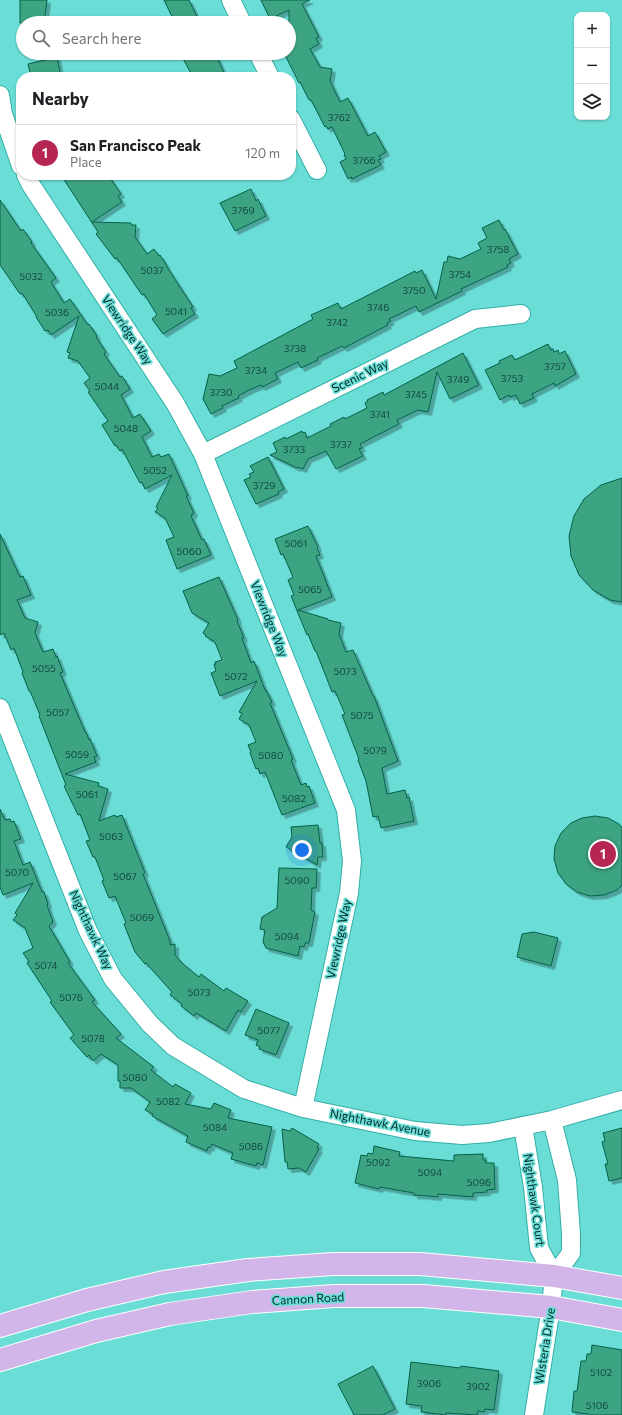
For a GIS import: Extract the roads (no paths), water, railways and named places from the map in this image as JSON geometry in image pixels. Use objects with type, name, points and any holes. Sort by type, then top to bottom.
[{"type":"main road","points":[[0,1326],[87,1300],[164,1282],[248,1270],[333,1264],[420,1264],[554,1276],[622,1288]]},
{"type":"main road","name":"Cannon Road","points":[[0,1360],[110,1328],[170,1314],[252,1302],[334,1296],[422,1296],[551,1307],[622,1320]]},
{"type":"street","points":[[231,0],[239,16]]},
{"type":"street","points":[[262,60],[268,72]]},
{"type":"street","points":[[0,95],[3,114],[16,152]]},
{"type":"street","points":[[296,129],[317,170]]},
{"type":"street","name":"Viewridge Way","points":[[28,180],[175,403],[203,454],[346,810],[352,861],[349,893],[303,1108]]},
{"type":"street","name":"Scenic Way","points":[[203,454],[475,319],[521,314]]},
{"type":"street","name":"Nighthawk Way","points":[[0,708],[88,931],[113,979],[150,1024],[173,1046],[244,1089],[303,1108]]},
{"type":"street","name":"Nighthawk Avenue","points":[[303,1108],[415,1131],[462,1136],[489,1133],[552,1120],[622,1100]]},
{"type":"street","points":[[552,1120],[566,1180],[572,1234],[570,1253],[554,1276]]},
{"type":"street","name":"Nighthawk Court","points":[[523,1126],[533,1187],[539,1248],[554,1276]]},
{"type":"street","name":"Wisteria Drive","points":[[534,1415],[551,1307],[554,1276]]},
{"type":"place","name":"San Francisco Peak","points":[[603,854]]}]
